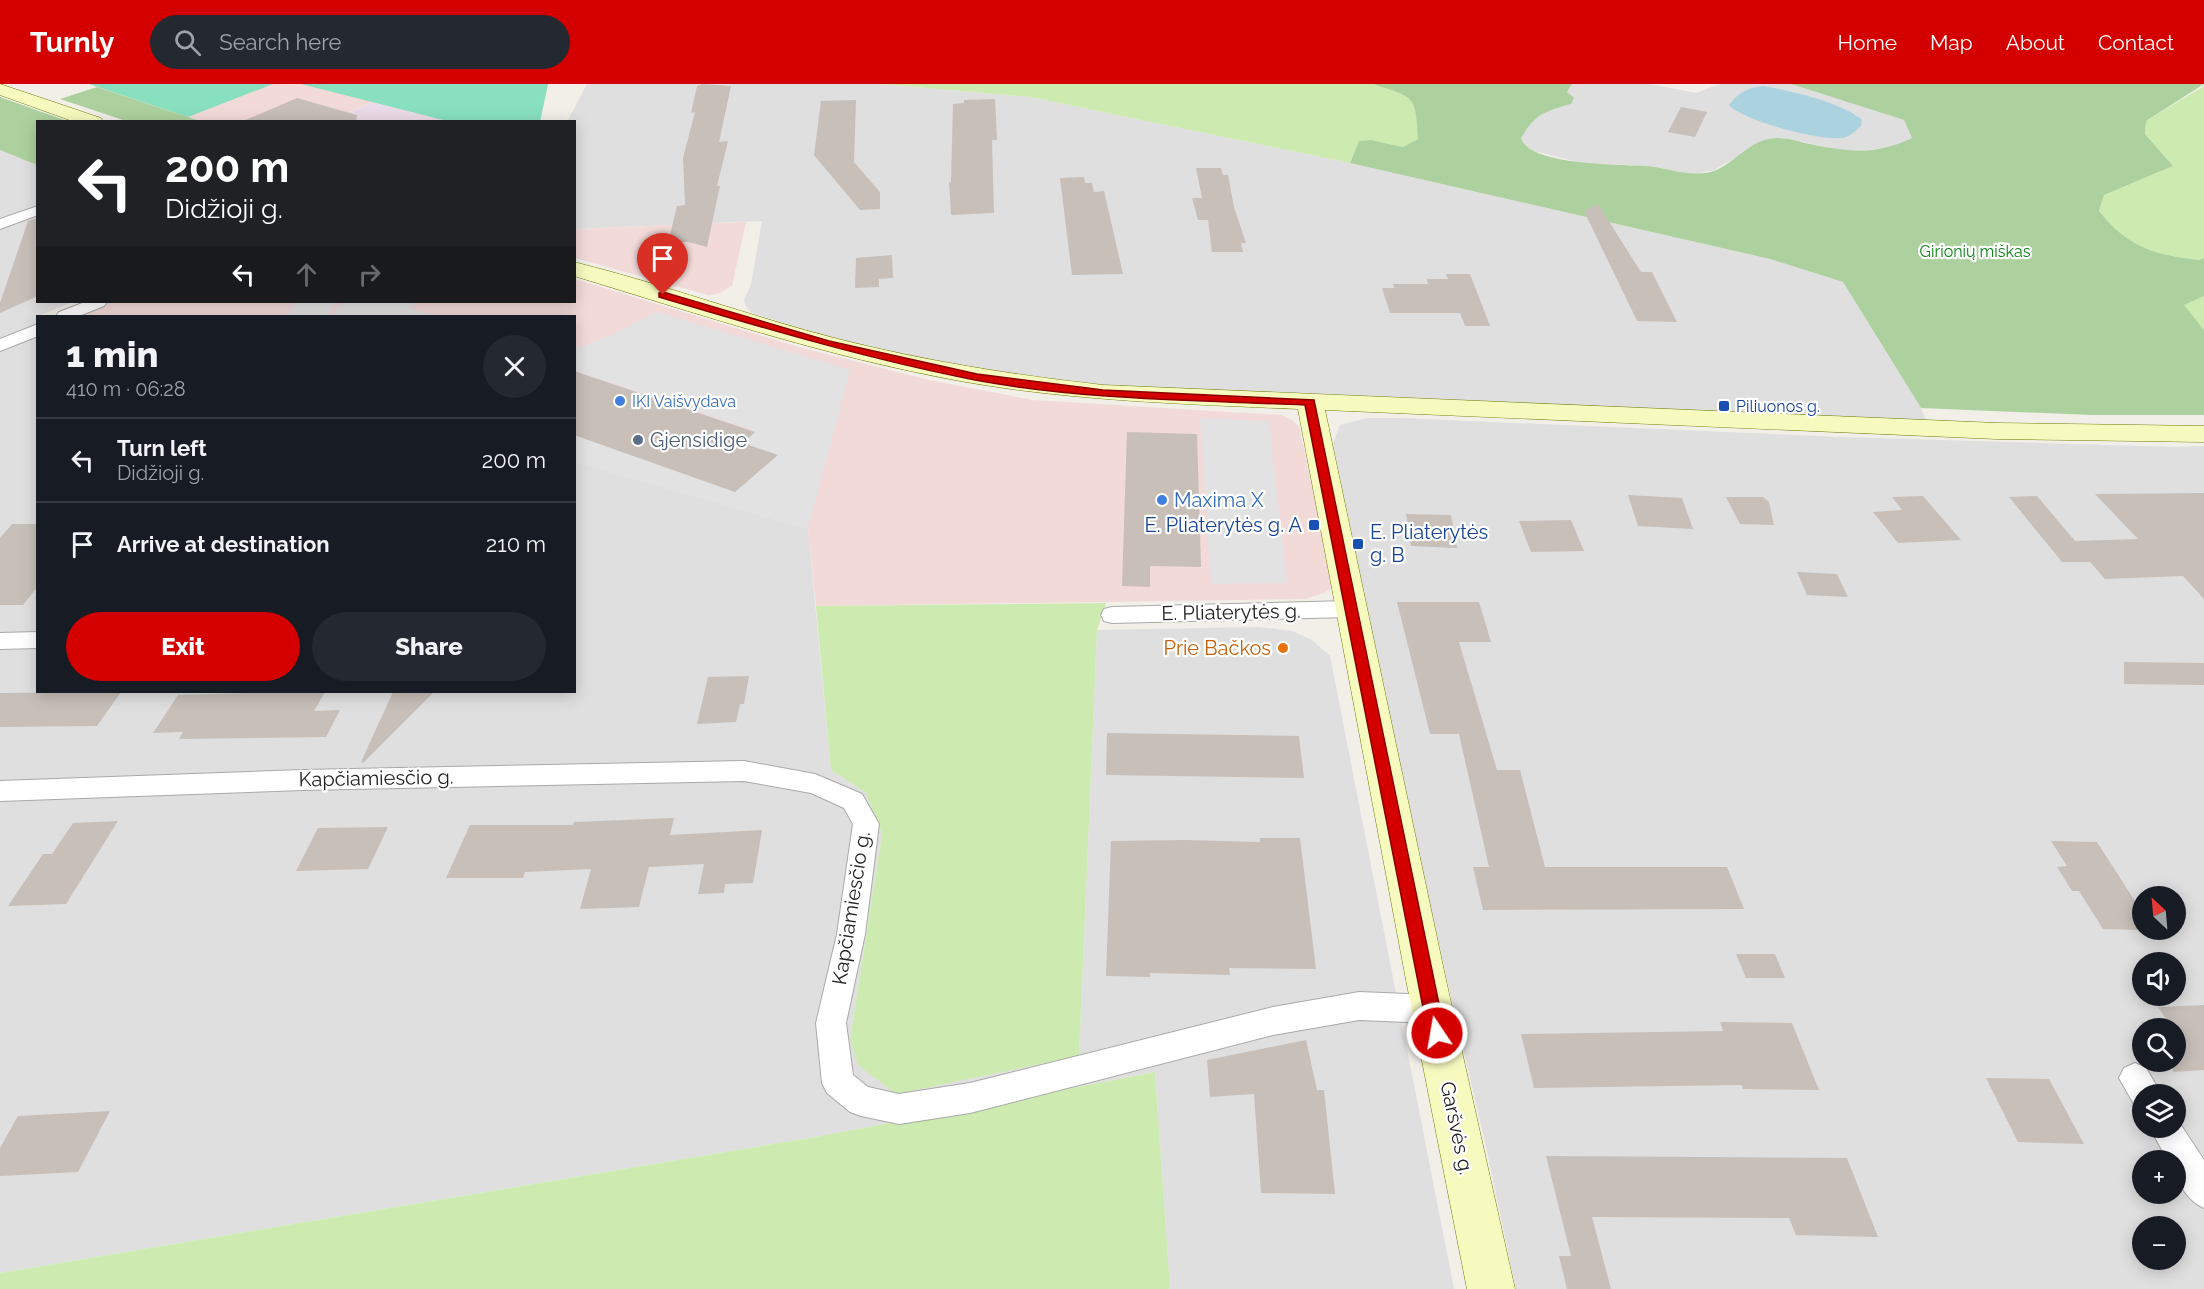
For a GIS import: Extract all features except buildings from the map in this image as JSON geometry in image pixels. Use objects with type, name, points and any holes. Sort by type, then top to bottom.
[{"type":"main road","points":[[0,89],[88,120]]},
{"type":"main road","points":[[576,270],[827,344],[977,377],[1103,393],[2008,432],[2204,435]]},
{"type":"main road","name":"Garšvės g.","points":[[1310,402],[1350,609],[1491,1289]]},
{"type":"street","points":[[0,224],[36,211]]},
{"type":"street","points":[[67,315],[96,303]]},
{"type":"street","points":[[0,346],[36,330]]},
{"type":"street","name":"E. Pliaterytės g.","points":[[1112,615],[1350,609]]},
{"type":"street","points":[[0,641],[36,640]]},
{"type":"street","name":"Kapčiamiesčio g.","points":[[0,791],[302,780],[744,771],[815,784],[853,801],[866,824],[851,934],[831,1023],[838,1083],[861,1101],[899,1108],[970,1098],[1273,1021],[1359,1006],[1432,1010]]},
{"type":"street","points":[[2172,1138],[2204,1191]]},
{"type":"shaded area","points":[[89,84],[548,84],[540,120],[443,120],[372,102],[331,120],[197,120]]},
{"type":"shaded area","points":[[587,84],[881,84],[1030,97],[1350,163],[1770,259],[1843,282],[1921,408],[1927,422],[1130,388],[1044,381],[868,348],[752,313],[746,307],[744,300],[751,284],[762,221],[576,229],[576,120],[568,120]]},
{"type":"shaded area","points":[[1572,84],[1651,84],[1696,93],[1720,84],[1791,84],[1904,120],[1912,138],[1894,147],[1851,152],[1784,138],[1768,139],[1714,170],[1695,174],[1631,165],[1586,164],[1534,151],[1522,143],[1520,138],[1531,120],[1547,111],[1571,104],[1567,92]],"holes":[[[1763,86],[1797,92],[1858,116],[1836,138],[1810,135]]]},
{"type":"shaded area","points":[[372,102],[443,120],[333,120]]},
{"type":"shaded area","points":[[0,150],[36,165],[36,303],[70,303],[36,315],[36,693],[576,693],[576,462],[808,529],[831,770],[866,793],[882,834],[850,1040],[1079,1056],[1097,630],[1258,627],[1292,631],[1312,640],[1330,656],[1454,1289],[1170,1289],[1155,1072],[821,1136],[0,1273]]},
{"type":"shaded area","points":[[746,222],[732,286],[718,294],[708,295],[576,258],[576,229]]},
{"type":"shaded area","points":[[576,279],[799,347],[929,380],[1033,400],[1282,415],[1299,426],[1333,587],[1324,593],[1306,599],[816,606],[808,529],[576,462],[576,315],[77,315],[107,303],[576,303]]},
{"type":"shaded area","points":[[296,303],[335,303],[327,315],[288,315]]},
{"type":"shaded area","points":[[341,303],[414,303],[412,309],[432,315],[333,315]]},
{"type":"shaded area","points":[[656,312],[850,370],[808,529],[576,462],[576,435],[777,455],[742,443],[755,431],[576,371],[576,349],[611,335]]},
{"type":"shaded area","points":[[1200,418],[1269,421],[1287,583],[1211,584]]},
{"type":"shaded area","points":[[1367,418],[1401,418],[1841,437],[2204,446],[2204,1289],[1516,1289],[1486,1147],[1415,841],[1333,444],[1340,425]]},
{"type":"green space","points":[[89,84],[273,84],[188,117]]},
{"type":"green space","points":[[301,84],[548,84],[540,120],[443,120]]},
{"type":"green space","points":[[881,84],[1373,84],[1397,92],[1410,100],[1416,113],[1419,139],[1403,147],[1371,140],[1359,141],[1350,163],[1030,97]]},
{"type":"green space","name":"Girionių miškas","points":[[1373,84],[1572,84],[1567,92],[1574,98],[1571,104],[1541,115],[1526,130],[1521,138],[1528,147],[1541,154],[1578,162],[1646,166],[1680,172],[1705,173],[1721,168],[1755,144],[1774,138],[1859,151],[1884,148],[1912,138],[1904,120],[1791,84],[2204,84],[2146,121],[2145,134],[2173,166],[2104,195],[2099,211],[2121,233],[2143,247],[2183,258],[2199,260],[2204,258],[2204,296],[2184,305],[2204,330],[2204,415],[2092,415],[1921,408],[1843,282],[1770,259],[1350,163],[1359,141],[1371,140],[1403,147],[1418,139],[1416,113],[1410,100],[1397,92]]},
{"type":"green space","points":[[2204,86],[2204,258],[2199,260],[2155,252],[2143,247],[2121,233],[2099,211],[2104,195],[2173,166],[2145,134],[2146,121]]},
{"type":"green space","points":[[97,87],[197,120],[123,120],[60,99]]},
{"type":"green space","points":[[0,97],[64,120],[36,120],[36,165],[0,150]]},
{"type":"green space","points":[[2204,296],[2204,330],[2183,305]]},
{"type":"green space","points":[[1106,603],[1097,630],[1079,1056],[896,1094],[858,1065],[850,1040],[882,834],[866,793],[831,770],[816,606]]},
{"type":"green space","points":[[1155,1072],[1170,1289],[0,1289],[0,1273],[821,1136]]},
{"type":"water","points":[[1763,86],[1786,90],[1843,108],[1862,120],[1861,126],[1846,137],[1821,137],[1766,124],[1729,105],[1744,91]]},
{"type":"place","name":"IKI Vaišvydava","points":[[620,401]]},
{"type":"place","name":"Piliuonos g.","points":[[1724,406]]},
{"type":"place","name":"Gjensidige","points":[[638,440]]},
{"type":"place","name":"Maxima X","points":[[1162,500]]},
{"type":"place","name":"E. Pliaterytės g. A","points":[[1314,525]]},
{"type":"place","name":"E. Pliaterytės g. B","points":[[1358,544]]},
{"type":"place","name":"Prie Bačkos","points":[[1283,648]]},
{"type":"route","points":[[663,295],[827,344],[977,377],[1103,393],[1310,402],[1313,429],[1437,1033]]}]
